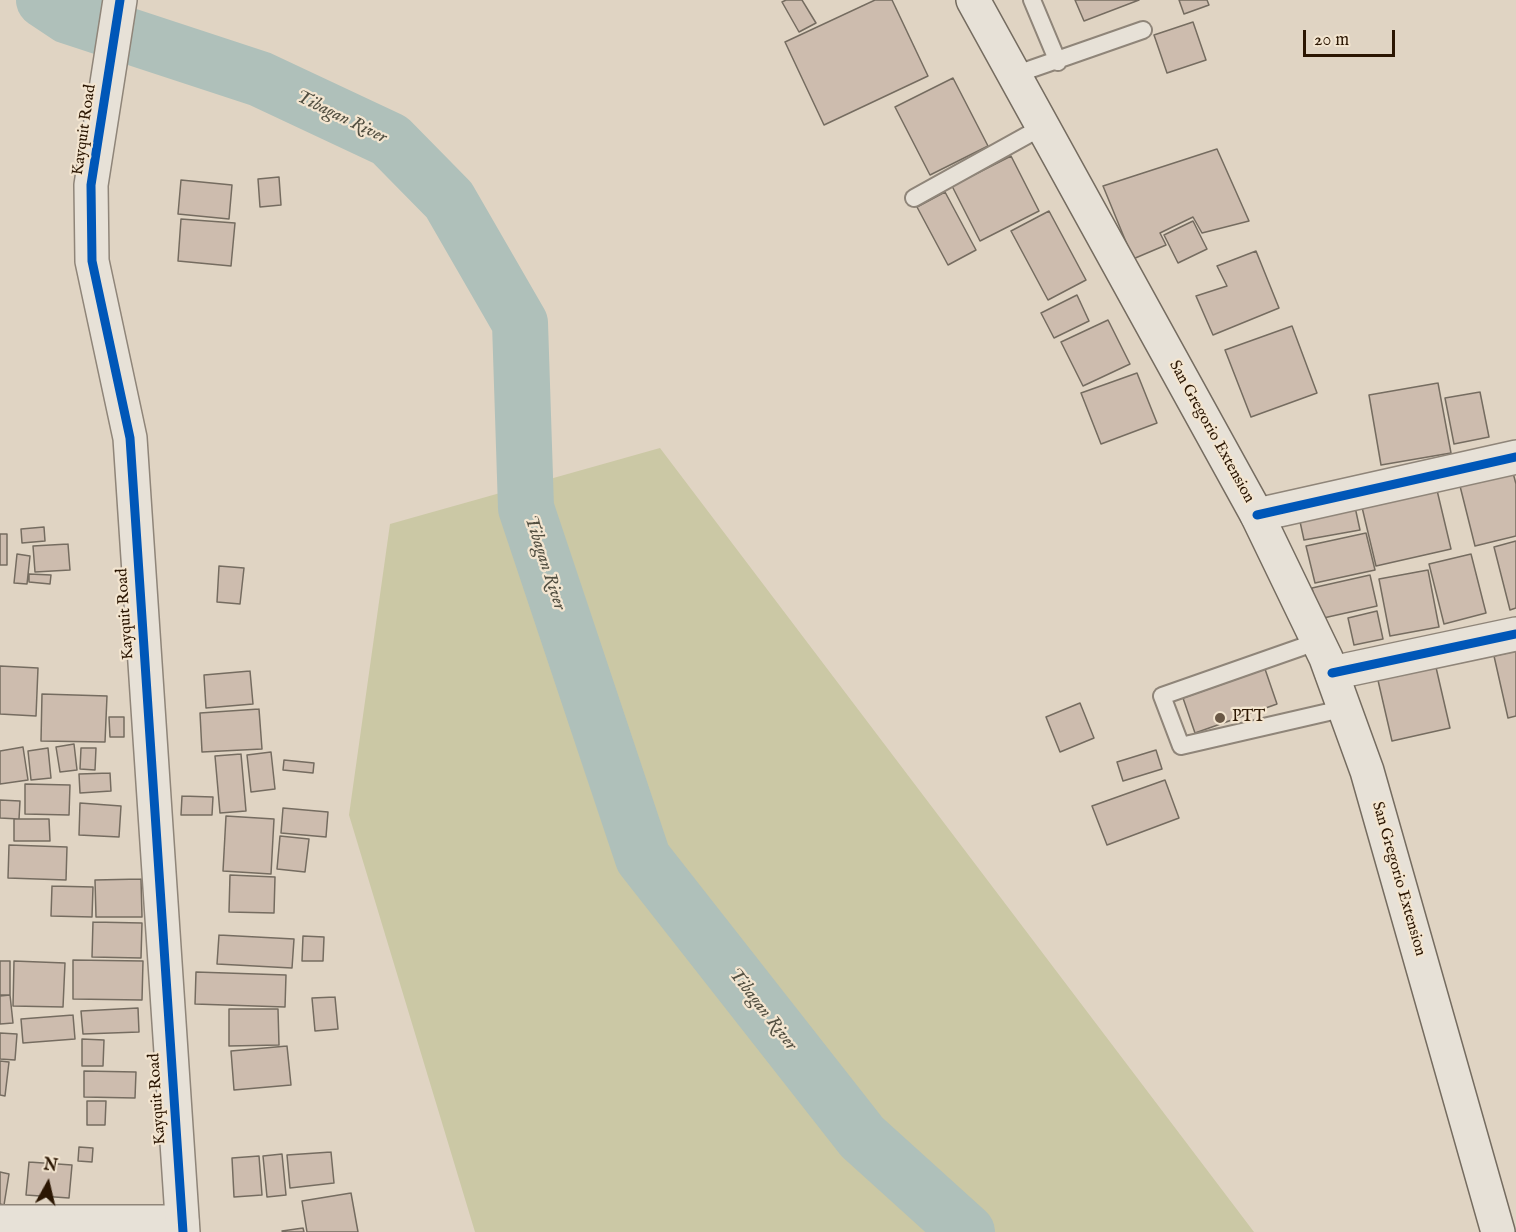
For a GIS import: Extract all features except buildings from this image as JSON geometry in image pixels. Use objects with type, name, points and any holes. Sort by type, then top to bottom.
[{"type":"street","name":"San Gregorio Extension","points":[[973,0],[1257,515],[1319,641],[1346,708],[1375,799],[1498,1232]]},
{"type":"street","name":"Kayquit Road","points":[[120,6],[92,185],[92,261],[130,438],[183,1227]]},
{"type":"street","points":[[1257,515],[1516,458]]},
{"type":"street","points":[[1332,673],[1516,634]]},
{"type":"street","points":[[0,1222],[183,1227]]},
{"type":"lane","points":[[1032,0],[1058,62]]},
{"type":"lane","points":[[1014,75],[1058,62],[1143,30]]},
{"type":"lane","points":[[914,198],[1042,127]]},
{"type":"lane","points":[[1319,641],[1162,696],[1181,746],[1346,708]]},
{"type":"shaded area","points":[[44,0],[115,0],[112,24],[68,16]]},
{"type":"shaded area","points":[[660,448],[1254,1232],[475,1232],[349,815],[390,524]]},
{"type":"waterway","name":"Tibagan River","points":[[44,0],[68,16],[260,79],[390,140],[449,200],[520,323],[526,508],[643,858],[862,1137],[967,1232]]},
{"type":"cycle path","points":[[120,0],[91,185],[92,261],[130,438],[183,1232]]},
{"type":"cycle path","points":[[1257,515],[1516,457]]},
{"type":"cycle path","points":[[1332,673],[1516,634]]},
{"type":"place","name":"PTT","points":[[1220,718]]}]
